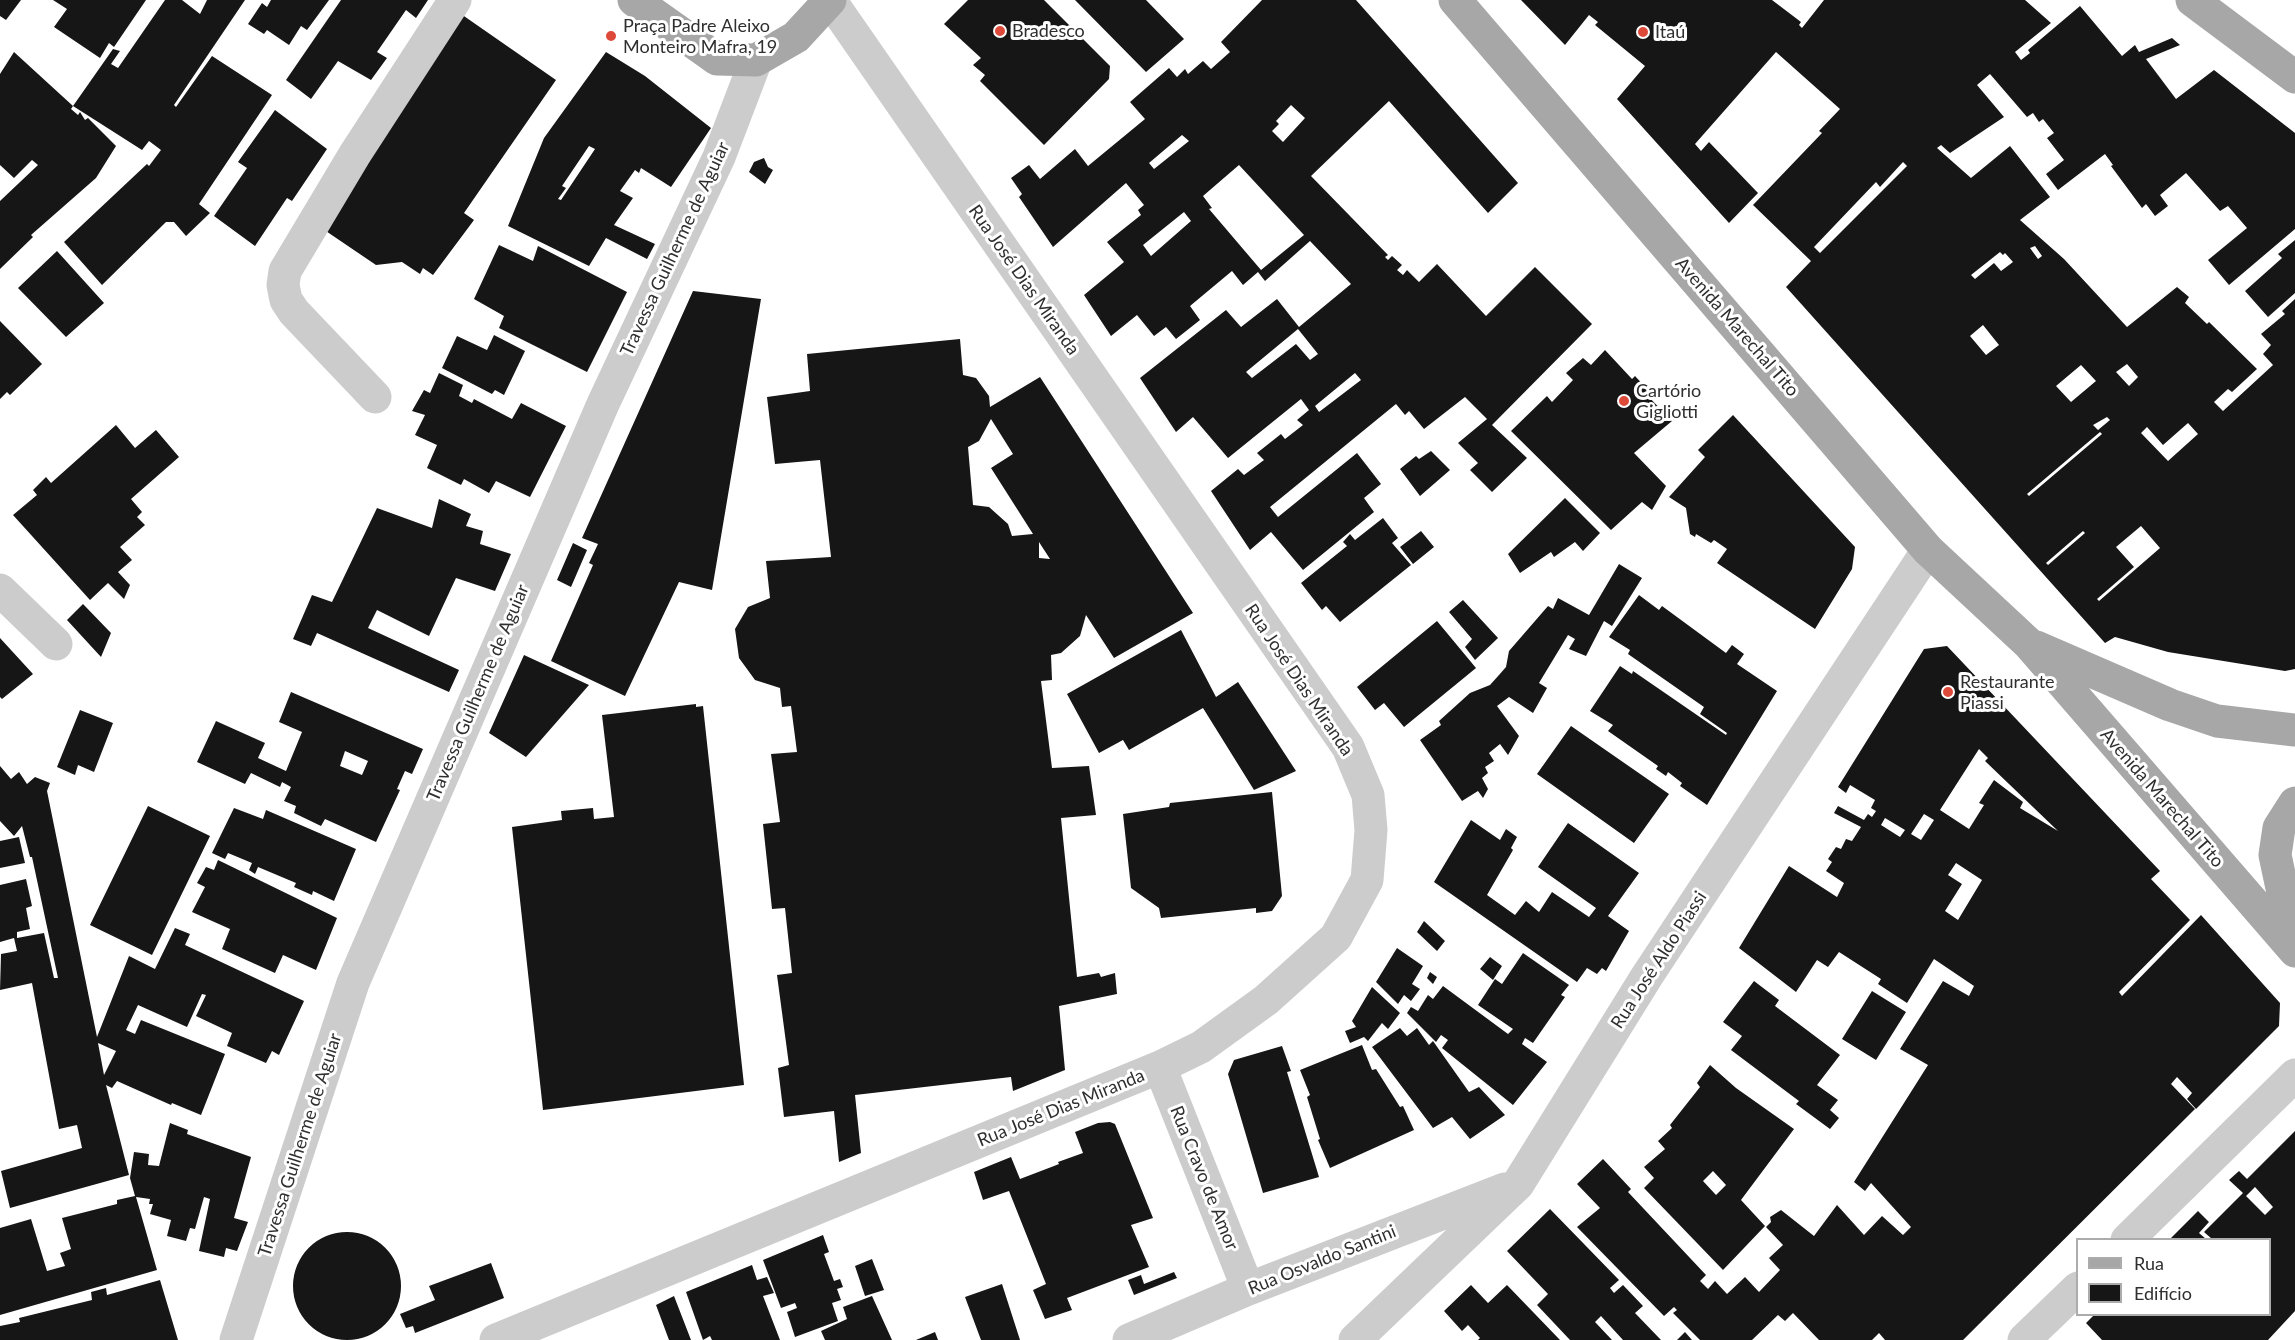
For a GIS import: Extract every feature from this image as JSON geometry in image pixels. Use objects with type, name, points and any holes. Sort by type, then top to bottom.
[{"type":"main road","points":[[634,0],[717,59],[756,60],[796,37],[830,0]]},
{"type":"main road","name":"Avenida Marechal Tito","points":[[1455,0],[1928,550],[2029,644],[2295,951]]},
{"type":"main road","points":[[2192,0],[2295,76]]},
{"type":"main road","name":"Avenida Marechal Tito","points":[[2029,644],[2170,705],[2217,721],[2295,730]]},
{"type":"main road","points":[[2295,803],[2279,828],[2275,855],[2295,951]]},
{"type":"street","points":[[375,397],[294,312],[286,300],[283,285],[285,271],[355,154],[456,0]]},
{"type":"street","name":"Rua José Dias Miranda","points":[[496,1340],[1160,1067],[1201,1047],[1266,1000],[1336,937],[1367,880],[1371,830],[1368,795],[1348,747],[830,0]]},
{"type":"street","name":"Travessa Guilherme de Aguiar","points":[[236,1340],[353,983],[598,415],[719,157],[756,60]]},
{"type":"street","name":"Rua José Aldo Piassi","points":[[1355,1340],[1518,1184],[1647,976],[1928,550]]},
{"type":"street","points":[[0,590],[56,644]]},
{"type":"street","name":"Rua Cravo de Amor","points":[[1160,1067],[1248,1289]]},
{"type":"street","points":[[2128,1238],[2295,1075]]},
{"type":"street","name":"Rua Osvaldo Santini","points":[[1129,1340],[1248,1289],[1518,1184]]},
{"type":"street","points":[[2024,1340],[2076,1290]]},
{"type":"building","points":[[0,0],[21,0],[6,20],[0,16]]},
{"type":"building","points":[[53,0],[146,0],[114,47],[109,43],[100,58],[54,27],[67,9]]},
{"type":"building","points":[[165,0],[182,0],[200,14],[207,0],[245,0],[174,105],[176,107],[212,56],[272,95],[199,204],[210,213],[186,236],[174,222],[166,222],[102,285],[64,242],[147,164],[149,166],[161,150],[149,141],[142,150],[73,106],[113,49],[120,51],[111,64],[118,68]]},
{"type":"building","points":[[271,0],[329,0],[307,30],[301,26],[289,45],[267,30],[264,34],[248,24],[262,3],[267,7]]},
{"type":"building","points":[[341,0],[428,0],[416,18],[406,10],[377,52],[387,58],[371,80],[338,61],[311,99],[286,80]]},
{"type":"building","points":[[968,0],[1044,0],[1110,66],[1109,79],[1044,145],[980,81],[985,75],[973,65],[981,58],[944,24]]},
{"type":"building","points":[[1075,0],[1146,0],[1184,39],[1146,72]]},
{"type":"building","points":[[1262,0],[1356,0],[1518,183],[1488,213],[1389,101],[1311,176],[1388,255],[1385,257],[1388,260],[1392,256],[1402,265],[1397,270],[1403,275],[1407,270],[1419,282],[1437,264],[1486,316],[1535,267],[1592,324],[1492,425],[1527,458],[1492,492],[1470,470],[1478,463],[1458,443],[1487,419],[1465,397],[1424,429],[1409,411],[1405,415],[1396,404],[1270,507],[1278,517],[1357,453],[1381,484],[1364,498],[1374,512],[1303,570],[1271,532],[1250,550],[1211,491],[1238,469],[1244,475],[1264,460],[1257,453],[1281,434],[1285,439],[1303,425],[1297,420],[1309,410],[1301,399],[1228,458],[1193,417],[1176,432],[1140,378],[1226,310],[1241,327],[1277,299],[1299,327],[1351,284],[1310,241],[1265,281],[1258,272],[1243,285],[1232,271],[1190,306],[1200,320],[1176,339],[1166,327],[1154,336],[1137,315],[1111,336],[1084,295],[1124,262],[1107,242],[1141,215],[1138,210],[1144,205],[1126,183],[1053,247],[1019,197],[1022,194],[1011,178],[1029,165],[1040,179],[1075,149],[1088,166],[1145,119],[1130,102],[1169,68],[1177,77],[1185,69],[1188,74],[1203,61],[1211,69],[1230,52],[1221,42]],"holes":[[[1291,105],[1305,118],[1283,142],[1272,131],[1279,124],[1276,121]],[[1182,135],[1189,141],[1154,169],[1149,163]],[[1239,165],[1304,235],[1261,270],[1209,209],[1212,208],[1203,196]],[[1184,212],[1191,221],[1151,256],[1143,245]],[[1298,329],[1318,354],[1310,360],[1296,344],[1252,378],[1246,372]],[[1355,373],[1361,380],[1319,412],[1315,406]]]},
{"type":"building","points":[[1521,0],[1772,0],[1801,22],[1799,25],[1802,28],[1824,0],[2025,0],[2051,23],[2015,52],[2021,60],[2030,53],[2028,50],[2080,6],[2122,56],[2135,45],[2139,52],[2172,38],[2180,45],[2146,59],[2176,99],[2214,70],[2295,133],[2295,229],[2229,285],[2208,260],[2247,228],[2228,206],[2220,211],[2186,173],[2160,195],[2168,206],[2155,216],[2146,204],[2142,208],[2111,166],[2113,165],[2105,154],[2058,190],[2046,174],[2064,160],[2047,138],[2054,133],[2043,119],[2039,122],[2033,113],[2027,117],[1990,74],[1977,85],[2004,117],[1950,153],[1941,145],[1937,148],[1971,178],[2010,146],[2050,197],[2020,220],[2064,259],[2127,327],[2177,287],[2189,297],[2185,303],[2207,324],[2209,322],[2257,369],[2232,392],[2228,389],[2214,402],[2223,411],[2273,365],[2263,354],[2271,345],[2261,334],[2285,314],[2282,311],[2295,299],[2295,669],[2285,671],[2168,652],[2115,637],[2105,643],[1786,287],[1811,261],[1753,205],[1822,133],[1819,131],[1840,109],[1776,52],[1695,144],[1701,151],[1709,142],[1758,193],[1729,223],[1617,99],[1645,66],[1595,25],[1598,22],[1589,15],[1565,45]],"holes":[[[1903,162],[1907,166],[1820,253],[1814,247],[1876,182],[1880,187]],[[2035,246],[2042,256],[2038,259],[2030,248]],[[2000,252],[2003,255],[2005,253],[2013,262],[2001,271],[1994,263],[1975,279],[1971,275]],[[1983,325],[1999,345],[1986,355],[1970,336]],[[2127,364],[2138,377],[2129,386],[2116,372]],[[2081,365],[2096,381],[2071,402],[2056,386]],[[2107,417],[2110,420],[2098,430],[2093,425]],[[2188,423],[2198,434],[2168,461],[2141,433],[2147,427],[2163,445]],[[2100,432],[2102,434],[2029,496],[2027,494]],[[2141,526],[2160,548],[2099,601],[2097,599],[2134,567],[2116,547]],[[2083,531],[2085,533],[2048,565],[2046,563]]]},
{"type":"building","points":[[461,14],[556,80],[464,213],[474,220],[433,275],[423,268],[420,274],[402,262],[376,265],[317,225]]},
{"type":"building","points":[[14,52],[73,106],[71,109],[78,115],[80,112],[85,120],[88,118],[116,146],[96,178],[31,235],[33,237],[0,269],[0,201],[38,165],[32,160],[14,178],[0,165],[0,74]]},
{"type":"building","points":[[606,52],[645,76],[711,128],[671,187],[641,168],[639,173],[635,170],[620,191],[633,198],[614,225],[655,244],[647,259],[606,238],[589,266],[508,226],[544,138]],"holes":[[[589,146],[595,149],[561,200],[558,199],[566,188],[562,186]]]},
{"type":"building","points":[[275,110],[327,149],[292,201],[287,198],[255,246],[214,216],[247,168],[238,162]]},
{"type":"building","points":[[764,158],[768,167],[773,170],[765,184],[749,172],[754,162]]},
{"type":"building","points":[[2295,240],[2295,293],[2268,317],[2245,291],[2282,258],[2278,254]]},
{"type":"building","points":[[499,245],[533,261],[538,246],[627,292],[587,372],[499,328],[504,316],[474,299]]},
{"type":"building","points":[[57,251],[104,303],[66,337],[18,288]]},
{"type":"building","points":[[693,291],[761,299],[712,590],[679,582],[625,696],[551,661],[593,565],[589,563],[598,544],[582,538]]},
{"type":"building","points":[[0,321],[42,364],[10,395],[7,392],[0,399]]},
{"type":"building","points":[[494,335],[525,351],[504,395],[495,390],[492,394],[442,368],[457,336],[487,350]]},
{"type":"building","points":[[960,339],[963,375],[976,378],[989,396],[990,407],[1040,377],[1193,613],[1114,658],[1086,615],[1080,636],[1061,653],[1051,655],[1052,680],[1041,681],[1052,768],[1089,766],[1096,815],[1061,818],[1077,977],[1099,973],[1101,977],[1115,973],[1117,994],[1059,1006],[1065,1070],[1013,1091],[1011,1077],[855,1095],[861,1153],[839,1162],[834,1111],[784,1117],[778,1068],[789,1065],[777,975],[792,973],[785,908],[772,909],[763,824],[780,822],[771,754],[797,752],[791,706],[782,707],[780,688],[755,680],[739,658],[735,629],[748,607],[770,598],[766,561],[831,557],[820,460],[775,464],[767,397],[810,391],[807,354]],"holes":[[[991,419],[1013,454],[991,468],[1033,534],[1012,536],[1008,524],[989,507],[973,505],[968,447],[979,441]],[[1039,542],[1050,559],[1039,558]]]},
{"type":"building","points":[[1605,350],[1632,379],[1635,376],[1649,391],[1646,394],[1672,421],[1634,453],[1666,486],[1652,510],[1642,502],[1611,530],[1511,431],[1547,396],[1552,402],[1573,380],[1566,373],[1583,358],[1591,365]]},
{"type":"building","points":[[439,373],[463,385],[459,396],[472,403],[474,399],[512,419],[521,403],[566,426],[530,497],[496,481],[489,493],[464,479],[461,485],[427,468],[437,445],[415,435],[425,415],[412,411],[424,390],[430,393]]},
{"type":"building","points":[[1733,415],[1855,547],[1852,569],[1815,629],[1717,563],[1727,549],[1714,540],[1711,543],[1696,534],[1695,537],[1690,534],[1686,508],[1669,497],[1705,457],[1698,450]]},
{"type":"building","points":[[116,425],[135,448],[156,430],[179,457],[131,499],[142,512],[137,517],[145,525],[120,547],[132,560],[118,572],[130,585],[124,599],[108,583],[90,600],[13,515],[37,495],[33,490],[46,477],[51,483]]},
{"type":"building","points":[[1431,451],[1450,470],[1420,496],[1400,469],[1416,456],[1419,459]]},
{"type":"building","points":[[1565,498],[1600,533],[1583,551],[1575,542],[1554,557],[1551,552],[1520,573],[1508,554]]},
{"type":"building","points":[[439,499],[471,514],[466,526],[483,531],[480,544],[511,554],[495,591],[456,578],[429,636],[377,610],[368,628],[459,670],[449,692],[317,633],[311,646],[293,639],[312,595],[332,602],[377,508],[432,528]]},
{"type":"building","points":[[1383,518],[1398,538],[1392,543],[1411,565],[1340,622],[1326,606],[1322,610],[1301,583],[1347,546],[1343,542],[1350,534],[1355,540]]},
{"type":"building","points":[[1421,531],[1434,547],[1413,564],[1400,547]]},
{"type":"building","points":[[573,543],[587,550],[571,587],[557,580]]},
{"type":"building","points":[[1619,564],[1642,578],[1612,626],[1604,621],[1586,656],[1569,649],[1575,639],[1568,635],[1539,683],[1547,688],[1533,713],[1509,697],[1497,706],[1519,736],[1508,755],[1500,744],[1489,753],[1494,761],[1485,767],[1488,773],[1482,778],[1488,789],[1483,798],[1478,791],[1462,801],[1420,740],[1441,725],[1439,721],[1470,693],[1490,685],[1506,667],[1509,651],[1548,606],[1553,609],[1558,598],[1589,615]]},
{"type":"building","points":[[1639,595],[1659,610],[1662,606],[1726,653],[1732,645],[1744,654],[1737,664],[1777,691],[1707,805],[1680,786],[1682,783],[1668,772],[1666,776],[1656,769],[1658,766],[1608,731],[1613,725],[1590,711],[1620,666],[1632,674],[1633,671],[1726,735],[1727,733],[1700,714],[1704,707],[1628,654],[1630,650],[1609,637]]},
{"type":"building","points":[[1463,600],[1498,638],[1475,660],[1465,647],[1472,639],[1449,612]]},
{"type":"building","points":[[83,604],[111,633],[101,657],[67,620]]},
{"type":"building","points":[[1437,621],[1476,668],[1404,727],[1384,703],[1375,710],[1357,687]]},
{"type":"building","points":[[1181,630],[1216,697],[1238,682],[1296,771],[1254,790],[1203,708],[1129,750],[1123,740],[1099,753],[1067,694]]},
{"type":"building","points":[[0,638],[33,674],[2,699],[0,697]]},
{"type":"building","points":[[1947,646],[2160,871],[2151,879],[2190,920],[2119,992],[2122,996],[2201,915],[2280,1003],[2279,1026],[2196,1109],[2187,1099],[2192,1093],[2177,1077],[2171,1084],[2195,1109],[1963,1340],[1885,1340],[1879,1333],[1872,1340],[1819,1340],[1793,1313],[1785,1321],[1778,1315],[1752,1340],[1700,1340],[1673,1313],[1677,1310],[1674,1307],[1664,1316],[1577,1227],[1600,1208],[1577,1184],[1603,1159],[1631,1189],[1628,1192],[1706,1275],[1700,1281],[1708,1289],[1715,1281],[1727,1294],[1745,1277],[1759,1292],[1780,1270],[1769,1258],[1783,1245],[1766,1227],[1771,1222],[1770,1217],[1781,1210],[1814,1236],[1837,1205],[1864,1235],[1882,1216],[1903,1235],[1911,1227],[1871,1183],[1865,1191],[1854,1182],[1928,1065],[1900,1049],[1943,981],[1969,996],[1974,986],[1934,959],[1907,1003],[1878,984],[1881,979],[1839,952],[1828,967],[1817,960],[1796,992],[1739,948],[1789,866],[1837,897],[1844,883],[1826,871],[1832,862],[1828,859],[1836,847],[1841,849],[1846,839],[1852,841],[1861,827],[1834,813],[1838,806],[1864,820],[1868,814],[1872,817],[1876,811],[1871,808],[1875,800],[1850,785],[1846,793],[1838,787],[1924,649]],"holes":[[[1979,749],[1988,758],[1985,761],[2058,831],[2020,808],[2023,802],[1994,780],[1979,803],[1984,805],[1969,829],[1940,810]],[[1924,814],[1934,820],[1921,840],[1911,834]],[[1885,818],[1905,830],[1900,837],[1881,825]],[[1956,863],[1982,880],[1958,920],[1945,911],[1962,884],[1948,875]]]},
{"type":"building","points":[[524,655],[589,685],[526,757],[489,733]]},
{"type":"building","points":[[291,692],[423,749],[412,774],[405,771],[397,789],[400,790],[376,842],[325,819],[321,826],[294,813],[296,806],[284,801],[291,787],[282,782],[280,787],[251,773],[245,784],[197,762],[216,721],[265,743],[258,758],[286,771],[302,732],[279,722]],"holes":[[[345,751],[368,761],[362,775],[340,766]]]},
{"type":"building","points":[[696,704],[696,707],[703,706],[744,1085],[543,1110],[512,827],[562,820],[561,811],[593,808],[594,819],[614,817],[602,715]]},
{"type":"building","points":[[80,710],[113,723],[94,772],[78,765],[75,775],[57,767]]},
{"type":"building","points":[[1571,726],[1669,794],[1634,843],[1537,774]]},
{"type":"building","points":[[0,766],[11,779],[19,772],[27,784],[35,777],[50,783],[47,791],[97,1037],[129,956],[155,969],[175,928],[190,934],[185,945],[304,1001],[279,1055],[272,1051],[266,1063],[227,1046],[232,1033],[196,1016],[206,995],[202,994],[187,1027],[138,1005],[126,1030],[135,1034],[141,1020],[225,1054],[201,1115],[172,1103],[171,1105],[117,1081],[112,1088],[106,1085],[129,1175],[10,1208],[1,1171],[82,1148],[77,1125],[59,1129],[32,983],[0,990],[1,954],[17,951],[14,938],[0,942],[0,885],[26,879],[32,906],[26,908],[30,929],[17,932],[17,938],[44,933],[54,978],[58,978],[32,857],[30,857],[22,826],[14,836],[0,821]],"holes":[[[98,1043],[116,1051],[104,1075]]]},
{"type":"building","points":[[1272,792],[1282,896],[1272,911],[1256,913],[1256,908],[1161,918],[1159,908],[1131,888],[1123,814],[1169,807],[1170,803]]},
{"type":"building","points":[[148,806],[210,836],[152,955],[90,925]]},
{"type":"building","points":[[234,808],[263,819],[266,810],[356,849],[334,901],[313,891],[312,895],[294,887],[296,883],[258,867],[255,874],[249,870],[252,863],[228,853],[225,859],[212,853]]},
{"type":"building","points":[[1471,820],[1500,840],[1506,829],[1517,837],[1511,848],[1513,850],[1487,895],[1515,915],[1526,901],[1539,912],[1552,892],[1589,917],[1596,908],[1538,867],[1568,823],[1639,873],[1608,916],[1629,931],[1606,971],[1602,968],[1597,974],[1587,968],[1577,982],[1434,882]]},
{"type":"building","points":[[19,837],[25,863],[0,868],[0,841]]},
{"type":"building","points":[[218,860],[337,918],[316,970],[283,955],[275,973],[222,949],[230,929],[192,912],[205,887],[197,883],[206,867],[214,870]]},
{"type":"building","points":[[1424,921],[1445,941],[1437,951],[1417,932]]},
{"type":"building","points":[[1397,948],[1423,966],[1412,984],[1420,989],[1411,1001],[1404,995],[1398,1004],[1376,982]]},
{"type":"building","points":[[1523,953],[1569,985],[1561,995],[1565,997],[1533,1043],[1525,1038],[1522,1044],[1547,1062],[1513,1105],[1442,1048],[1448,1040],[1441,1035],[1436,1042],[1407,1013],[1411,1007],[1418,1011],[1428,995],[1433,999],[1443,986],[1508,1034],[1513,1029],[1478,1005],[1495,979],[1502,984]]},
{"type":"building","points":[[1490,957],[1502,966],[1493,980],[1480,969]]},
{"type":"building","points":[[1430,972],[1437,977],[1433,984],[1427,978]]},
{"type":"building","points":[[1754,981],[1779,1000],[1775,1006],[1840,1055],[1817,1085],[1838,1100],[1830,1110],[1839,1118],[1830,1129],[1796,1104],[1799,1101],[1731,1050],[1742,1036],[1723,1022]]},
{"type":"building","points":[[1372,987],[1400,1013],[1388,1029],[1382,1023],[1368,1041],[1364,1037],[1350,1043],[1345,1031],[1356,1027],[1352,1021]]},
{"type":"building","points":[[1872,991],[1906,1012],[1876,1060],[1842,1039]]},
{"type":"building","points":[[1400,1028],[1407,1036],[1417,1028],[1429,1045],[1433,1041],[1469,1092],[1479,1087],[1505,1115],[1470,1139],[1452,1117],[1433,1128],[1372,1047]]},
{"type":"building","points":[[1362,1045],[1372,1070],[1376,1069],[1400,1107],[1403,1106],[1414,1130],[1330,1168],[1318,1140],[1320,1139],[1307,1097],[1310,1095],[1300,1070]]},
{"type":"building","points":[[1282,1046],[1291,1071],[1287,1072],[1319,1177],[1263,1193],[1228,1074],[1234,1060]]},
{"type":"building","points":[[1710,1065],[1736,1088],[1794,1129],[1741,1200],[1765,1226],[1723,1270],[1644,1188],[1654,1178],[1644,1167],[1665,1149],[1658,1141],[1672,1128],[1670,1125],[1700,1087],[1697,1083]],"holes":[[[1713,1171],[1726,1185],[1716,1195],[1703,1181]]]},
{"type":"building","points":[[170,1123],[188,1130],[187,1134],[251,1157],[234,1218],[248,1222],[237,1251],[226,1248],[224,1257],[199,1251],[210,1199],[204,1197],[195,1229],[190,1228],[186,1241],[167,1236],[171,1220],[150,1214],[153,1204],[149,1204],[150,1199],[136,1197],[157,1270],[0,1315],[0,1228],[31,1219],[47,1271],[65,1266],[60,1253],[71,1249],[62,1218],[117,1204],[117,1200],[135,1196],[130,1178],[134,1152],[149,1154],[148,1165],[159,1166]]},
{"type":"building","points":[[1098,1123],[1115,1124],[1153,1218],[1131,1225],[1149,1267],[1067,1298],[1072,1310],[1045,1319],[1033,1290],[1046,1284],[1009,1191],[983,1200],[974,1172],[1011,1157],[1020,1179],[1083,1153],[1075,1132]]},
{"type":"building","points":[[2295,1131],[2295,1311],[2268,1340],[2102,1340],[2086,1323],[2093,1316],[2271,1316],[2271,1238],[2211,1238],[2204,1232],[2243,1193],[2229,1180],[2239,1171],[2247,1179]],"holes":[[[2255,1187],[2273,1207],[2265,1215],[2246,1196]]]},
{"type":"building","points":[[1550,1209],[1619,1280],[1610,1288],[1614,1293],[1623,1285],[1643,1306],[1635,1313],[1661,1340],[1623,1340],[1601,1316],[1595,1322],[1612,1340],[1570,1340],[1537,1305],[1548,1294],[1507,1251]]},
{"type":"building","points":[[2198,1211],[2209,1222],[2199,1233],[2205,1238],[2171,1238]]},
{"type":"building","points":[[347,1232],[368,1236],[385,1248],[397,1265],[401,1286],[397,1307],[385,1324],[368,1336],[347,1340],[326,1336],[309,1324],[297,1307],[293,1286],[297,1265],[309,1248],[326,1236]]},
{"type":"building","points":[[823,1235],[829,1252],[824,1254],[834,1281],[840,1279],[843,1287],[837,1289],[841,1300],[832,1303],[838,1321],[795,1337],[787,1312],[797,1308],[795,1303],[781,1308],[763,1260]]},
{"type":"building","points":[[872,1259],[884,1290],[865,1296],[855,1266]]},
{"type":"building","points":[[491,1263],[504,1298],[415,1333],[413,1326],[406,1328],[400,1314],[435,1300],[429,1286]]},
{"type":"building","points":[[752,1265],[757,1280],[767,1277],[774,1293],[763,1296],[780,1340],[712,1340],[710,1336],[703,1340],[686,1292]]},
{"type":"building","points":[[1174,1272],[1177,1278],[1134,1295],[1128,1280],[1141,1275],[1144,1284]]},
{"type":"building","points":[[160,1280],[178,1340],[0,1340],[0,1326],[20,1322],[19,1318],[92,1300],[91,1292],[106,1288],[107,1295]]},
{"type":"building","points":[[1002,1284],[1020,1340],[981,1340],[965,1297]]},
{"type":"building","points":[[1471,1285],[1488,1303],[1507,1285],[1560,1340],[1478,1340],[1480,1338],[1468,1325],[1462,1331],[1444,1311]]},
{"type":"building","points":[[674,1296],[691,1340],[669,1340],[656,1305]]},
{"type":"building","points":[[872,1296],[892,1340],[825,1340],[821,1331],[847,1319],[843,1307]]},
{"type":"building","points":[[935,1332],[938,1340],[916,1340]]},
{"type":"building","points":[[1685,1332],[1692,1340],[1677,1340]]},
{"type":"place","name":"Bradesco","points":[[1000,31]]},
{"type":"place","name":"Itaú","points":[[1643,32]]},
{"type":"place","name":"Praça Padre Aleixo Monteiro Mafra, 19","points":[[611,36]]},
{"type":"place","name":"Cartório Gigliotti","points":[[1624,401]]},
{"type":"place","name":"Restaurante Piassi","points":[[1948,692]]}]
